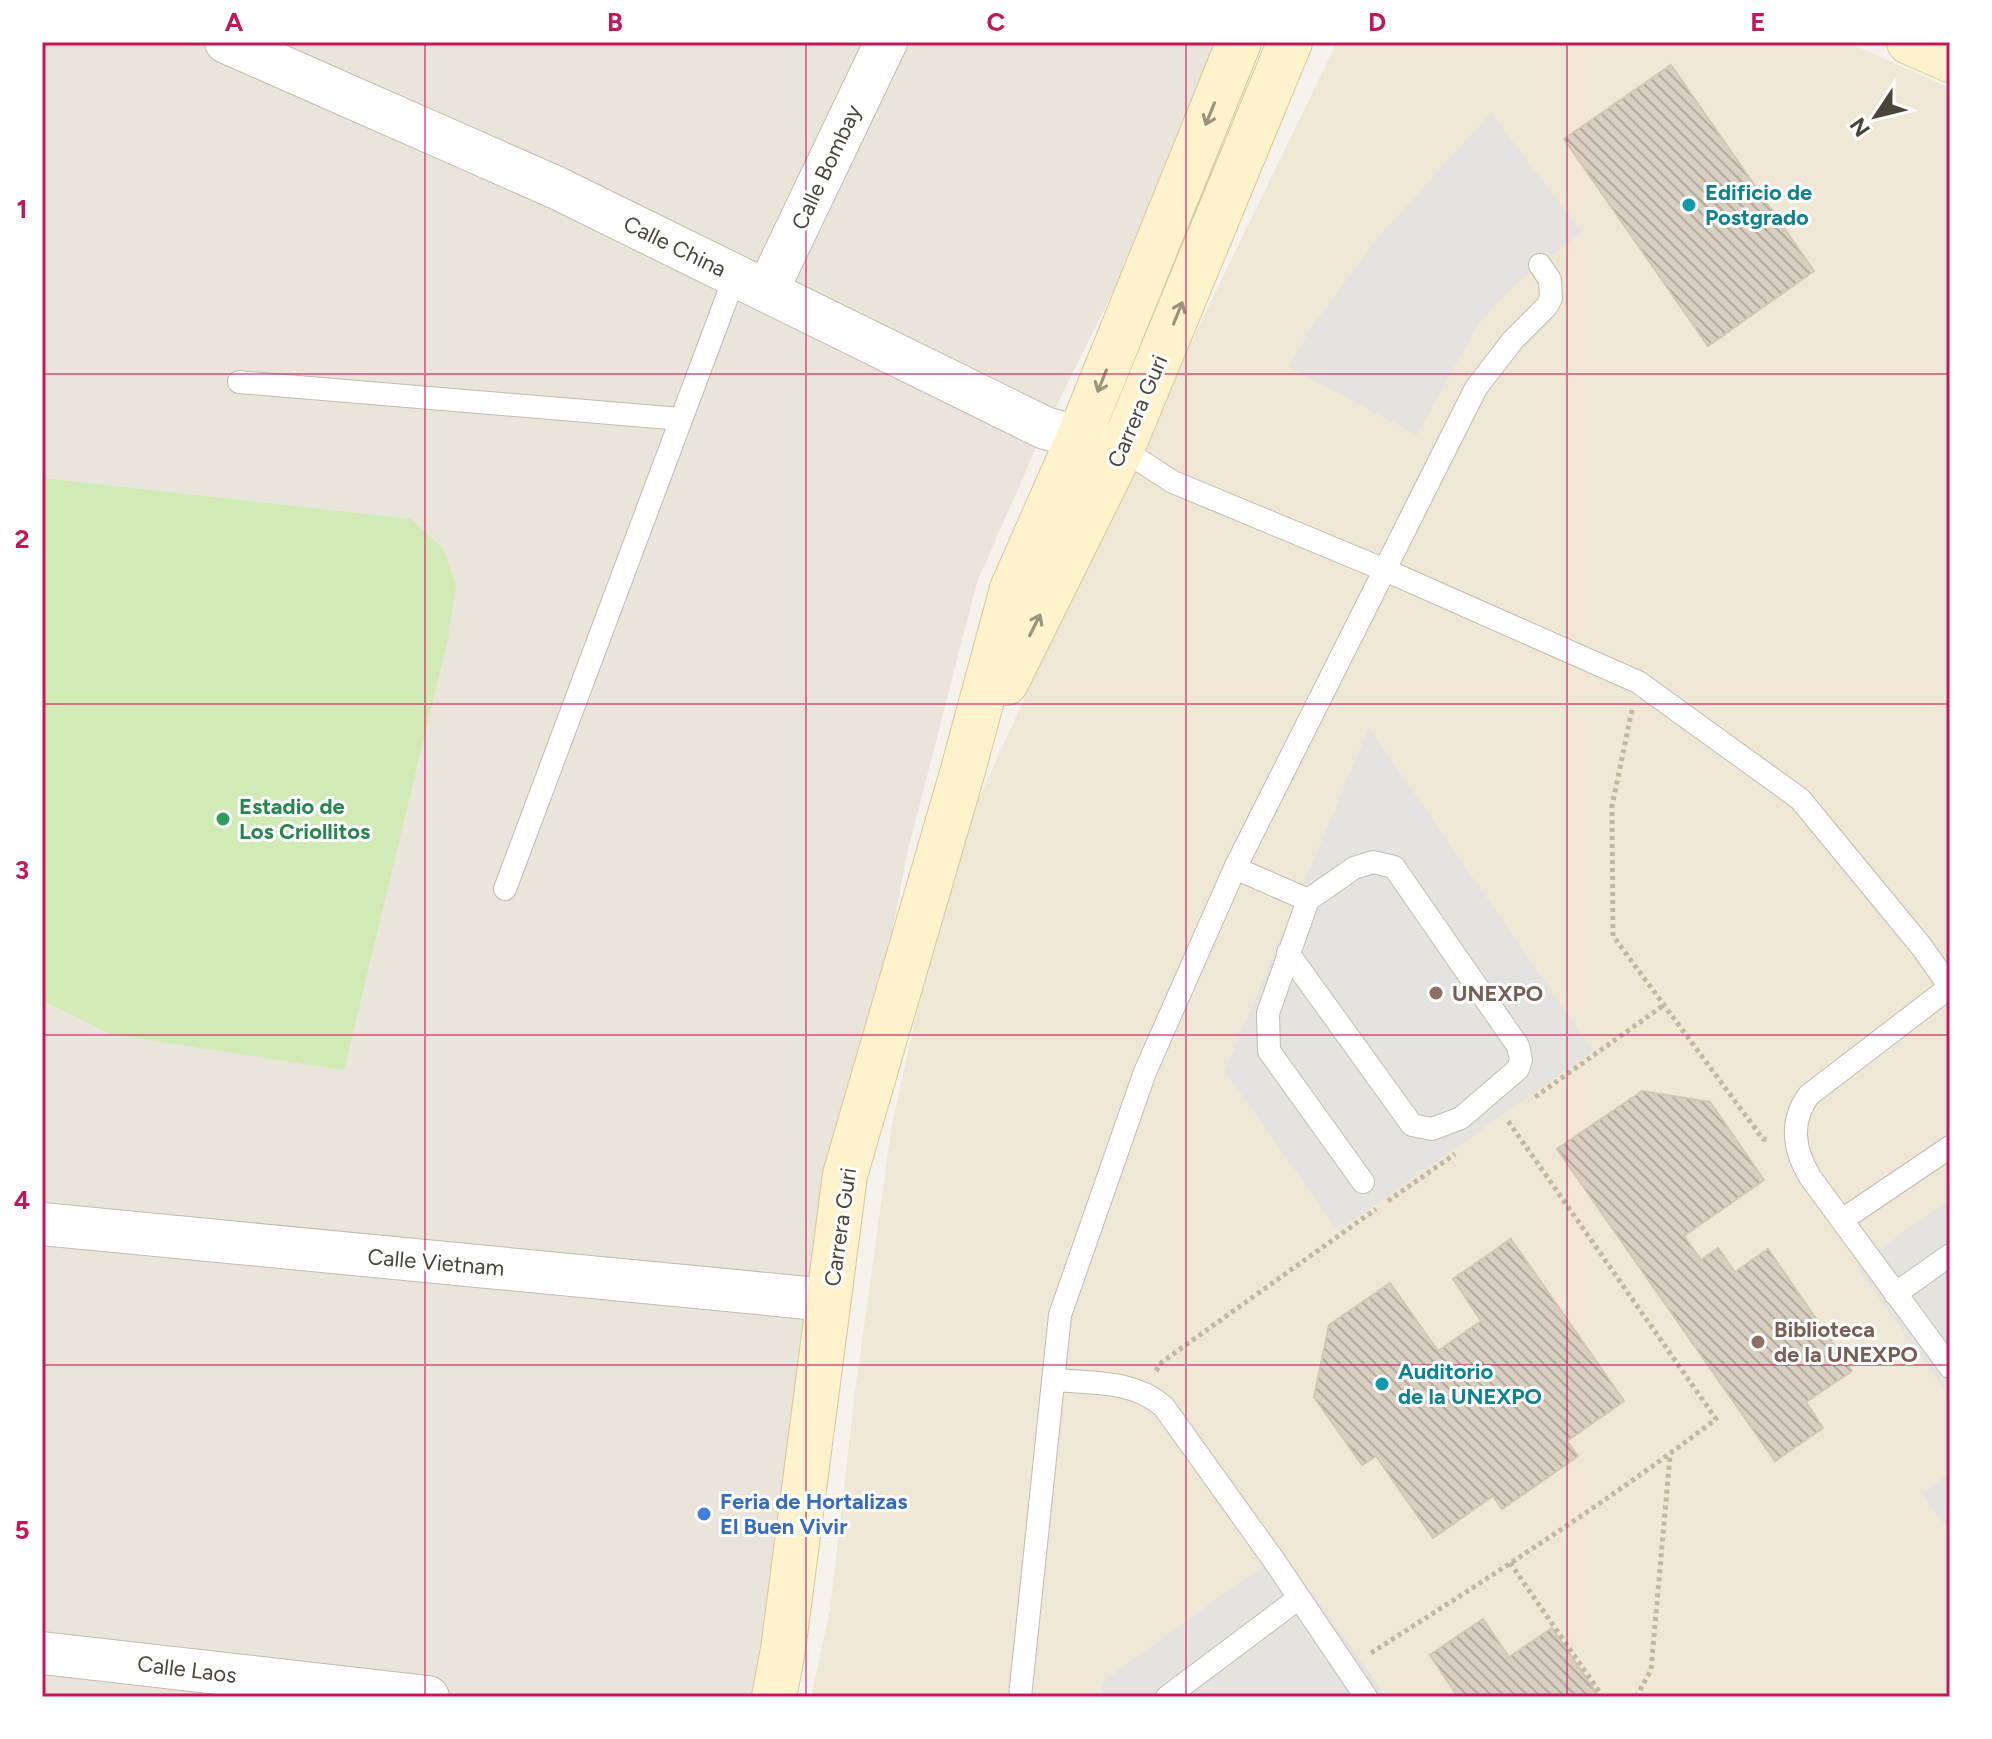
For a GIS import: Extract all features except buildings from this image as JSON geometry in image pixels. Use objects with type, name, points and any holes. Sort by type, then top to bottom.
[{"type":"street","name":"Calle China","points":[[226,42],[557,188],[1045,428],[1122,449]]},
{"type":"street","name":"Calle Bombay","points":[[751,284],[886,42]]},
{"type":"street","name":"Carrera Guri","points":[[774,1697],[785,1634],[845,1175],[963,770],[1012,589],[1079,437],[1239,42]]},
{"type":"street","name":"Carrera Guri","points":[[963,770],[1122,449],[1290,42]]},
{"type":"street","points":[[1909,42],[1950,60]]},
{"type":"street","name":"Calle Vietnam","points":[[42,1224],[829,1300]]},
{"type":"street","name":"Calle Laos","points":[[42,1653],[428,1697]]},
{"type":"lane","points":[[1020,1697],[1060,1315],[1145,1072],[1235,868],[1476,388],[1551,298],[1550,280],[1540,265]]},
{"type":"lane","points":[[505,889],[681,419],[751,284]]},
{"type":"lane","points":[[239,382],[681,419]]},
{"type":"lane","points":[[1122,449],[1173,482],[1385,570],[1638,682],[1800,799],[1921,946],[1950,987],[1809,1095],[1797,1117],[1796,1146],[1810,1177],[1950,1367]]},
{"type":"lane","points":[[1288,953],[1412,1125],[1432,1129],[1461,1118],[1518,1069],[1521,1060],[1518,1046],[1394,867],[1373,862],[1354,868],[1308,900],[1288,953],[1268,1013],[1269,1051],[1363,1182]]},
{"type":"lane","points":[[1235,868],[1308,900]]},
{"type":"lane","points":[[1842,1220],[1950,1147]]},
{"type":"lane","points":[[1895,1294],[1950,1255]]},
{"type":"lane","points":[[1053,1380],[1130,1387],[1164,1407],[1299,1598],[1361,1695]]},
{"type":"lane","points":[[1167,1697],[1299,1598]]},
{"type":"path","points":[[1638,682],[1612,806],[1613,936],[1763,1139],[1796,1146]]},
{"type":"path","points":[[1530,1100],[1664,1005]]},
{"type":"path","points":[[1496,1125],[1518,1109]]},
{"type":"path","points":[[1347,1669],[1670,1455],[1716,1419],[1506,1118]]},
{"type":"path","points":[[1143,1392],[1162,1362],[1464,1147]]},
{"type":"path","points":[[1636,1697],[1651,1670],[1670,1455]]},
{"type":"path","points":[[1510,1563],[1603,1697]]},
{"type":"shaded area","points":[[42,42],[1238,42],[1045,428],[977,582],[907,854],[845,1175],[774,1697],[42,1697]]},
{"type":"shaded area","name":"UNEXPO","points":[[1337,42],[1847,42],[1950,88],[1950,1697],[811,1697],[830,1610],[855,1392],[892,1124],[950,862],[1115,499]]},
{"type":"shaded area","points":[[1491,113],[1582,232],[1519,281],[1491,308],[1473,333],[1417,435],[1289,367],[1311,328],[1376,240]]},
{"type":"shaded area","points":[[1369,728],[1593,1051],[1338,1231],[1225,1071]]},
{"type":"shaded area","points":[[1950,1199],[1950,1398],[1856,1266]]},
{"type":"shaded area","points":[[1950,1473],[1950,1532],[1922,1493]]},
{"type":"shaded area","points":[[1282,1552],[1387,1697],[1100,1697],[1102,1682]]},
{"type":"green space","name":"Estadio de Los Criollitos","points":[[42,478],[411,519],[443,548],[456,586],[448,638],[344,1070],[110,1034],[42,1000]]},
{"type":"place","name":"Edificio de Postgrado","points":[[1689,205]]},
{"type":"place","name":"Estadio de Los Criollitos","points":[[223,819]]},
{"type":"place","name":"UNEXPO","points":[[1436,993]]},
{"type":"place","name":"Biblioteca de la UNEXPO","points":[[1758,1342]]},
{"type":"place","name":"Auditorio de la UNEXPO","points":[[1382,1384]]},
{"type":"place","name":"Feria de Hortalizas El Buen Vivir","points":[[704,1514]]}]
